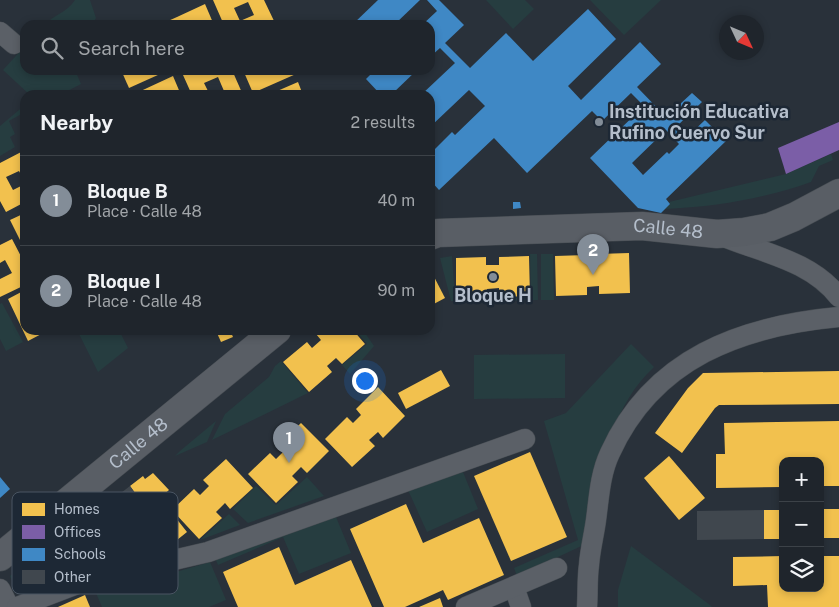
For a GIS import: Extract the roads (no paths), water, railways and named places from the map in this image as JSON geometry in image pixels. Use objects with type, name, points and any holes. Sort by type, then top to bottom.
[{"type":"street","name":"Calle 48","points":[[435,234],[642,226],[718,234],[744,232],[770,227],[839,193]]},
{"type":"street","points":[[718,234],[793,262],[814,274],[839,297]]},
{"type":"street","points":[[587,607],[588,566],[601,483],[609,454],[628,422],[650,394],[667,375],[733,338],[785,325],[839,317]]},
{"type":"street","name":"Calle 48","points":[[79,492],[271,335]]},
{"type":"street","points":[[178,559],[208,552],[526,439]]},
{"type":"street","name":"Calle 48","points":[[0,557],[12,547]]},
{"type":"street","points":[[466,607],[557,568]]},
{"type":"street","points":[[514,587],[521,607]]},
{"type":"street","points":[[0,589],[8,607]]},
{"type":"street","points":[[17,607],[51,594]]},
{"type":"place","name":"Institución Educativa Rufino Cuervo Sur","points":[[599,122]]},
{"type":"place","name":"Bloque I","points":[[593,275]]},
{"type":"place","name":"Bloque H","points":[[493,277]]},
{"type":"place","name":"Bloque B","points":[[289,463]]}]
